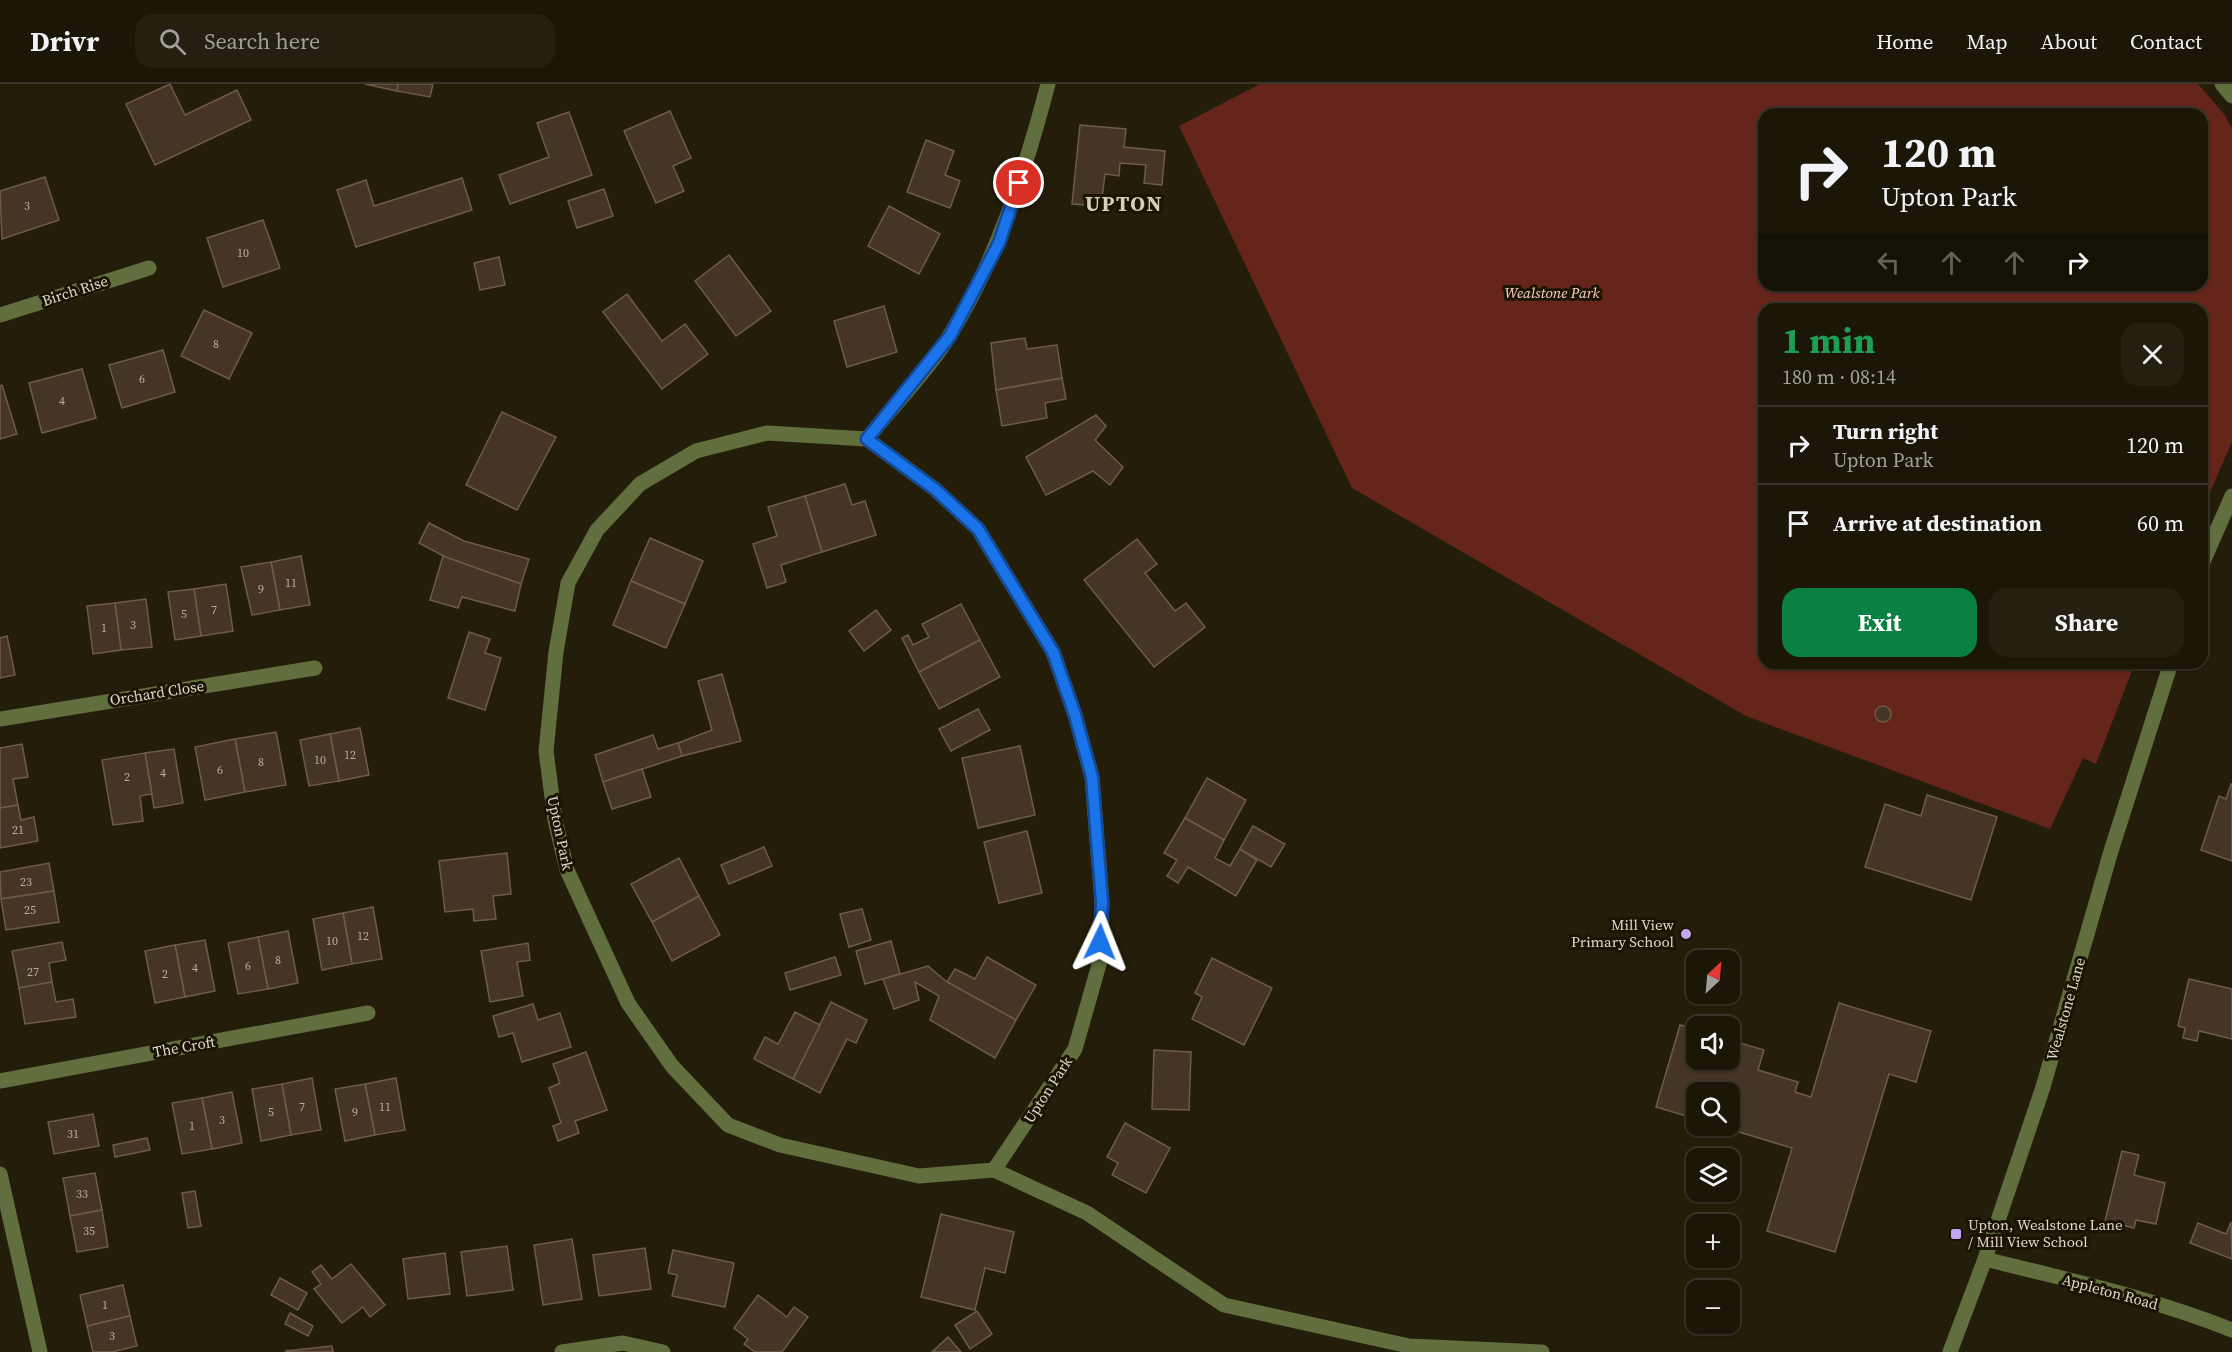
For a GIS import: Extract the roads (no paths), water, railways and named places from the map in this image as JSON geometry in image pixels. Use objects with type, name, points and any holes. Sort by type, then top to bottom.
[{"type":"street","points":[[867,439],[950,336],[999,243],[1032,144],[1048,84]]},
{"type":"street","points":[[2222,84],[2232,96]]},
{"type":"street","name":"Birch Rise","points":[[0,315],[149,268]]},
{"type":"street","name":"Upton Park","points":[[994,1170],[1075,1049],[1100,962],[1102,902],[1092,777],[1075,715],[1053,652],[978,529],[936,490],[867,439],[767,433],[696,451],[640,484],[597,530],[568,583],[556,652],[546,751],[555,820],[567,870],[628,1003],[672,1066],[728,1125],[780,1145],[919,1176],[994,1170],[1087,1213],[1224,1305],[1409,1346],[1542,1352]]},
{"type":"street","points":[[2208,550],[2232,496]]},
{"type":"street","name":"Orchard Close","points":[[0,719],[315,668]]},
{"type":"street","name":"Wealstone Lane","points":[[1950,1352],[1985,1259],[2043,1087],[2111,851],[2169,669]]},
{"type":"street","name":"The Croft","points":[[0,1081],[368,1013]]},
{"type":"street","points":[[0,1174],[4,1214],[40,1352]]},
{"type":"street","name":"Appleton Road","points":[[1985,1259],[2117,1293],[2203,1318],[2232,1330]]},
{"type":"street","points":[[562,1352],[623,1343],[663,1352]]},
{"type":"place","name":"Mill View Primary School","points":[[1686,934]]},
{"type":"place","name":"Upton, Wealstone Lane / Mill View School","points":[[1956,1234]]},
{"type":"district","name":"UPTON","points":[[1124,204]]},
{"type":"park label","name":"Wealstone Park","points":[[1552,293]]}]
